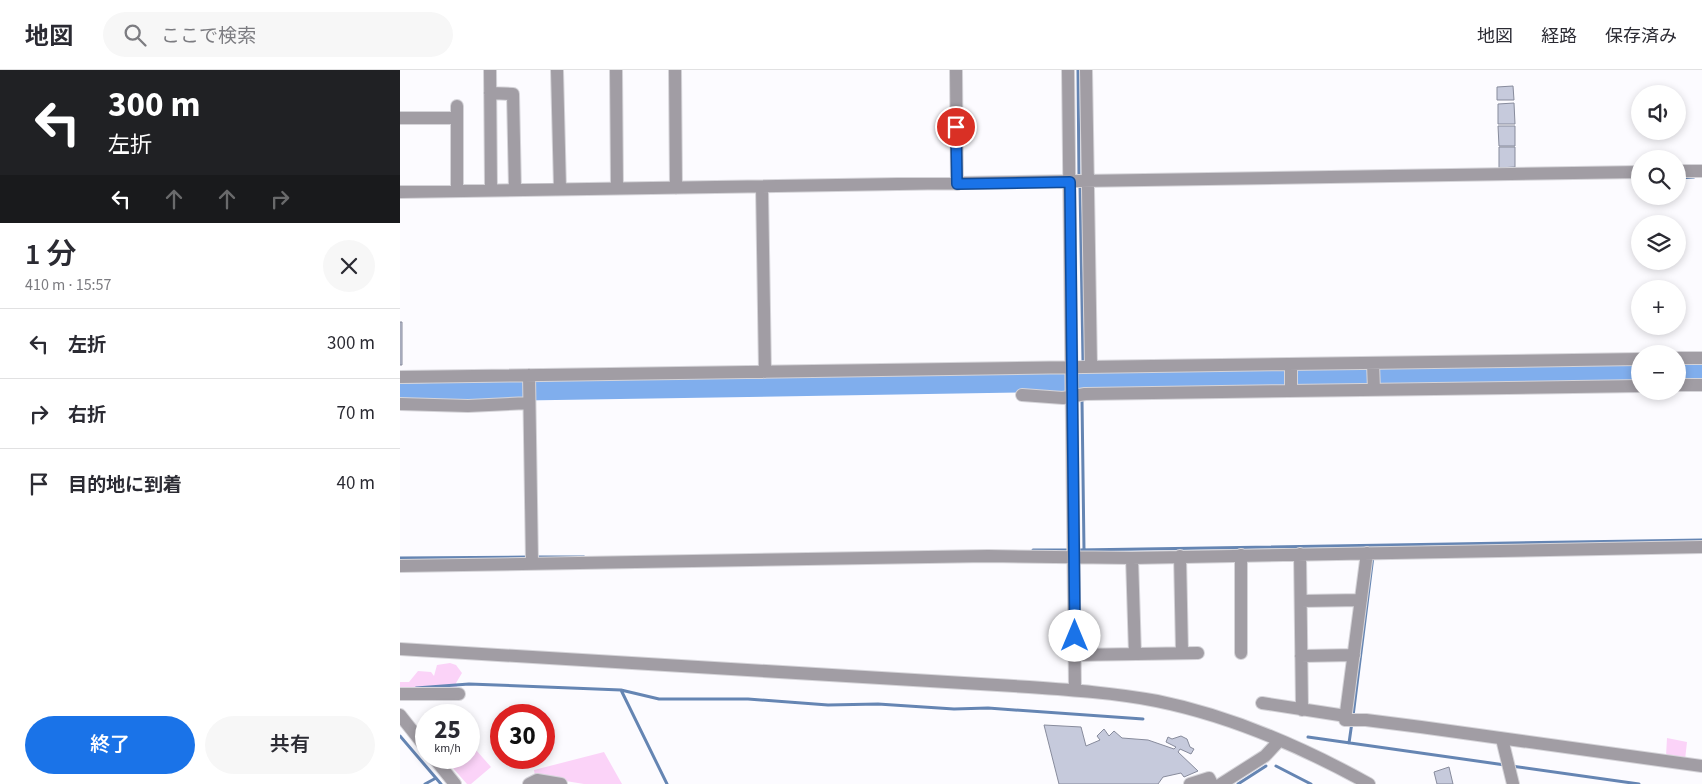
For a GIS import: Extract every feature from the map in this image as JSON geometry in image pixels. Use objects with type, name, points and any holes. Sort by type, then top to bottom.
[{"type":"street","points":[[490,70],[491,190]]},
{"type":"street","points":[[557,70],[560,189]]},
{"type":"street","points":[[616,70],[617,189]]},
{"type":"street","points":[[675,70],[676,188]]},
{"type":"street","points":[[956,70],[957,184]]},
{"type":"street","points":[[1068,70],[1082,184],[1092,367]]},
{"type":"street","points":[[1075,690],[1072,371],[1086,70]]},
{"type":"street","points":[[490,93],[514,94],[515,190]]},
{"type":"street","points":[[400,118],[457,112],[457,191]]},
{"type":"street","points":[[1686,171],[1702,171]]},
{"type":"street","points":[[400,192],[676,188],[762,190],[957,184],[1082,184],[1631,172]]},
{"type":"street","points":[[762,190],[765,372]]},
{"type":"street","points":[[1686,358],[1702,358]]},
{"type":"street","points":[[400,377],[529,390],[765,372],[1072,371],[1092,367],[1373,367],[1631,359]]},
{"type":"street","points":[[1373,367],[1374,388]]},
{"type":"street","points":[[1291,368],[1291,389]]},
{"type":"street","points":[[1686,386],[1702,385]]},
{"type":"street","points":[[1022,395],[1291,389],[1631,386]]},
{"type":"street","points":[[400,404],[468,406],[529,390]]},
{"type":"street","points":[[529,390],[532,559]]},
{"type":"street","points":[[400,566],[532,559],[1074,551],[1132,558],[1702,546]]},
{"type":"street","points":[[1350,720],[1354,654],[1361,600],[1371,553]]},
{"type":"street","points":[[1300,554],[1302,710]]},
{"type":"street","points":[[1241,555],[1241,653]]},
{"type":"street","points":[[1180,556],[1182,653]]},
{"type":"street","points":[[1132,558],[1135,654]]},
{"type":"street","points":[[1301,601],[1361,600]]},
{"type":"street","points":[[400,649],[1075,690],[1159,702],[1241,726],[1336,766],[1369,784]]},
{"type":"street","points":[[1075,655],[1198,653]]},
{"type":"street","points":[[1302,656],[1354,654]]},
{"type":"street","points":[[400,694],[459,694]]},
{"type":"street","points":[[1262,703],[1350,720],[1366,720],[1702,766]]},
{"type":"street","points":[[400,715],[415,734]]},
{"type":"street","points":[[1502,739],[1513,784]]},
{"type":"street","points":[[1221,784],[1265,756],[1279,741]]},
{"type":"street","points":[[441,769],[448,781]]},
{"type":"street","points":[[1190,784],[1209,778],[1212,784]]},
{"type":"street","points":[[529,784],[537,780],[561,784]]},
{"type":"shaded area","points":[[450,663],[456,665],[462,673],[456,683],[457,687],[400,693],[400,682],[409,682],[418,671],[431,672],[434,676],[437,665]]},
{"type":"shaded area","points":[[1667,738],[1687,742],[1685,760],[1666,756]]},
{"type":"shaded area","points":[[604,752],[622,784],[584,784],[535,776],[534,770],[555,769],[555,765]]},
{"type":"shaded area","points":[[480,755],[490,768],[471,784],[467,784],[454,769],[480,769]]},
{"type":"building","points":[[1513,86],[1514,100],[1497,100],[1497,87]]},
{"type":"building","points":[[1514,103],[1515,124],[1498,124],[1498,104]]},
{"type":"building","points":[[1498,126],[1515,126],[1515,146],[1499,146]]},
{"type":"building","points":[[1499,147],[1515,147],[1515,167],[1499,168]]},
{"type":"building","points":[[400,322],[402,322],[402,365],[400,365]]},
{"type":"building","points":[[1044,725],[1081,727],[1086,746],[1100,740],[1097,736],[1104,729],[1109,736],[1114,731],[1122,738],[1148,740],[1174,749],[1176,747],[1166,742],[1168,737],[1172,739],[1181,736],[1187,739],[1190,747],[1194,749],[1191,754],[1180,749],[1178,752],[1198,771],[1184,777],[1181,773],[1163,777],[1158,784],[1059,784]]},
{"type":"building","points":[[1449,767],[1453,784],[1437,784],[1434,772]]},
{"type":"waterway","points":[[1078,70],[1079,178]]},
{"type":"waterway","points":[[1686,178],[1694,177]]},
{"type":"waterway","points":[[1080,185],[1083,361]]},
{"type":"waterway","points":[[1686,373],[1702,372]]},
{"type":"waterway","points":[[400,393],[1631,373]]},
{"type":"waterway","points":[[1085,376],[1085,382]]},
{"type":"waterway","points":[[1082,382],[1082,390]]},
{"type":"waterway","points":[[1082,400],[1084,550]]},
{"type":"waterway","points":[[1078,550],[1702,540]]},
{"type":"waterway","points":[[1033,550],[1072,550]]},
{"type":"waterway","points":[[1353,716],[1373,556]]},
{"type":"waterway","points":[[400,558],[529,557]]},
{"type":"waterway","points":[[535,557],[584,557]]},
{"type":"waterway","points":[[416,688],[469,684],[621,690],[659,699],[748,699],[828,705],[878,704],[954,709],[988,708],[1143,719]]},
{"type":"waterway","points":[[621,690],[667,784]]},
{"type":"waterway","points":[[1349,743],[1352,722]]},
{"type":"waterway","points":[[400,736],[441,784]]},
{"type":"waterway","points":[[1308,737],[1505,765]]},
{"type":"waterway","points":[[1238,784],[1266,766]]},
{"type":"waterway","points":[[1276,766],[1311,784]]},
{"type":"waterway","points":[[1511,766],[1639,784]]},
{"type":"waterway","points":[[425,784],[436,778]]},
{"type":"route","points":[[956,127],[957,184],[1070,182],[1075,636]]}]
